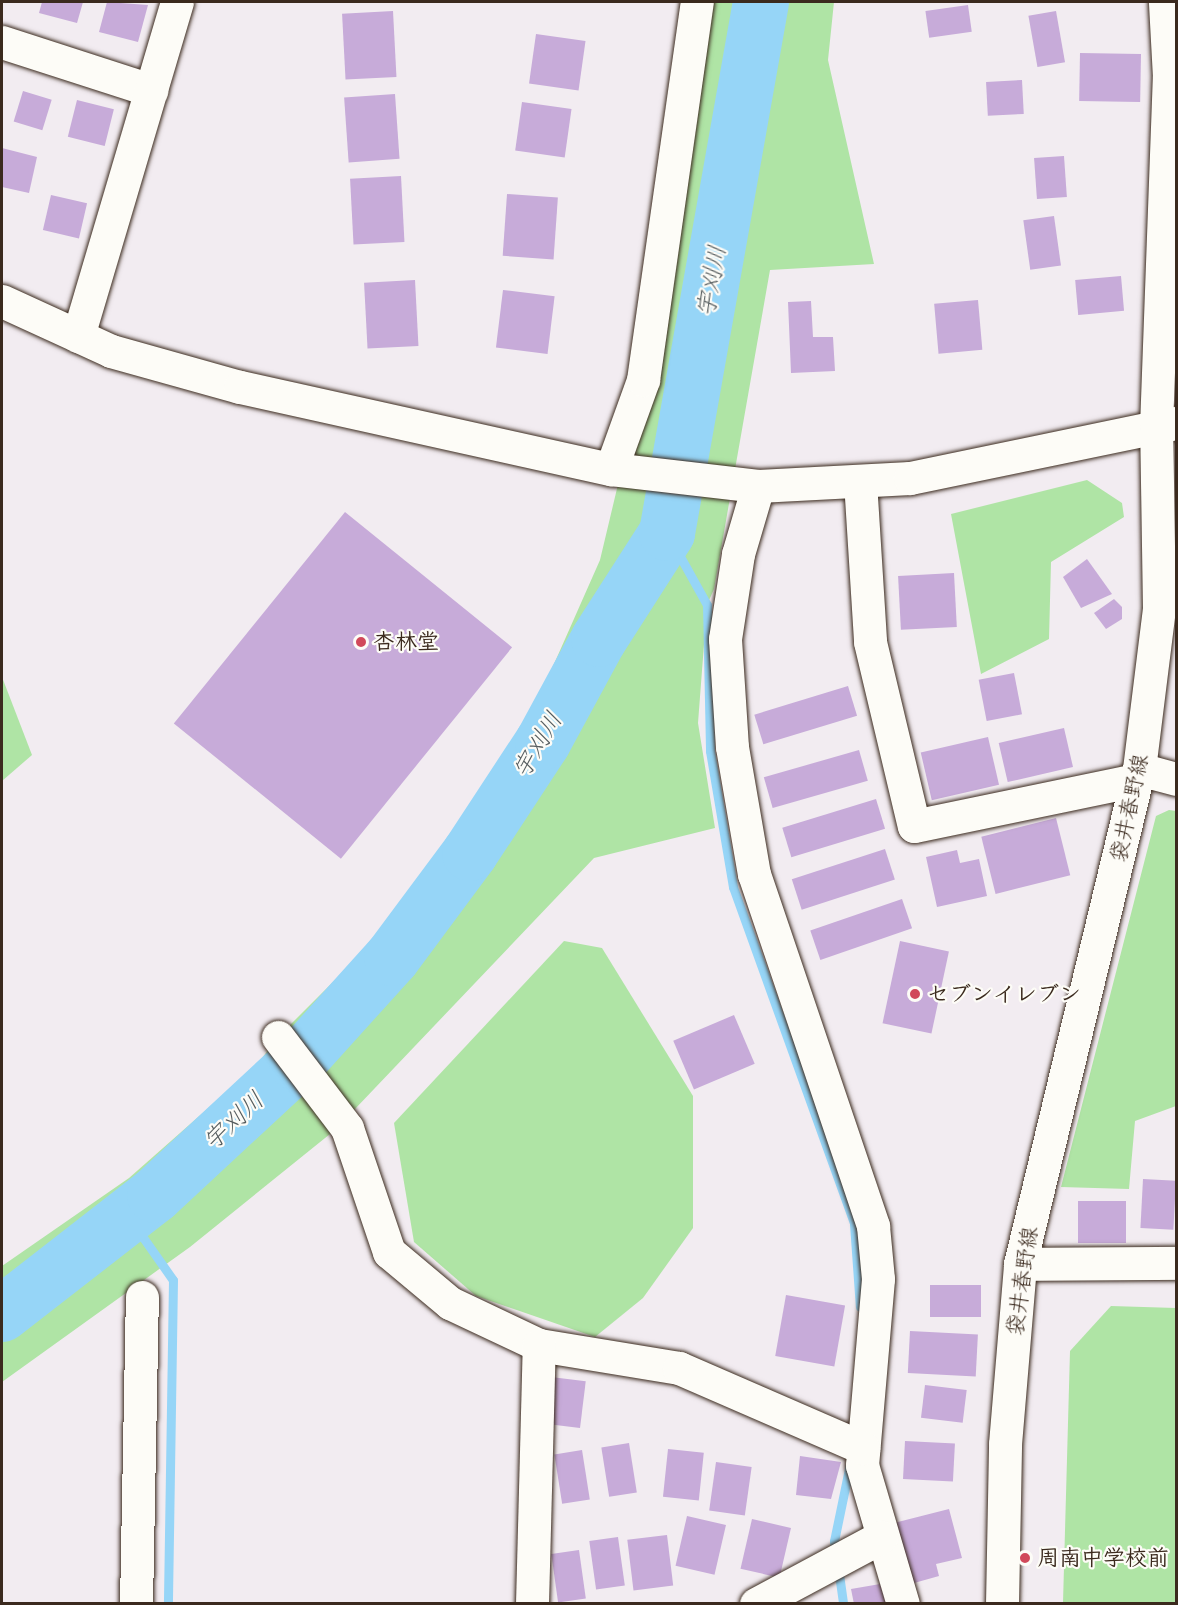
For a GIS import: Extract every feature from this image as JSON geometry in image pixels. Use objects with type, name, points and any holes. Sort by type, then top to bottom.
[{"type":"street","points":[[78,336],[177,2]]},
{"type":"street","points":[[611,469],[643,380],[697,2]]},
{"type":"street","name":"袋井春野線","points":[[1002,1604],[1005,1444],[1020,1264],[1138,775],[1159,609],[1166,434],[1169,78],[1165,2]]},
{"type":"street","points":[[2,42],[151,90]]},
{"type":"street","points":[[2,302],[111,351],[240,387],[611,469],[758,486],[910,478],[1166,434]]},
{"type":"street","points":[[860,481],[870,642],[914,826],[1138,775],[1176,779]]},
{"type":"street","points":[[758,486],[738,554],[726,639],[732,747],[754,874],[873,1226],[878,1280],[862,1465],[881,1537],[903,1604]]},
{"type":"street","points":[[279,1037],[347,1128],[389,1252],[450,1303],[539,1345],[679,1368],[863,1448]]},
{"type":"street","points":[[1020,1264],[1176,1263]]},
{"type":"street","points":[[136,1604],[142,1297]]},
{"type":"street","points":[[532,1604],[539,1345]]},
{"type":"street","points":[[756,1604],[881,1537]]},
{"type":"green space","points":[[708,2],[834,2],[828,60],[874,264],[770,270],[714,589],[707,605],[698,723],[715,828],[594,858],[335,1130],[190,1247],[2,1382],[2,1266],[129,1178],[256,1066],[278,1037],[410,905],[531,716],[600,560],[644,375]]},
{"type":"green space","points":[[1087,480],[1122,503],[1124,517],[1051,562],[1049,639],[981,674],[951,514]]},
{"type":"green space","points":[[2,677],[32,755],[2,781]]},
{"type":"green space","points":[[1169,810],[1176,811],[1176,1106],[1135,1121],[1129,1189],[1061,1187],[1156,816]]},
{"type":"green space","points":[[564,941],[602,948],[693,1096],[693,1228],[643,1298],[595,1337],[476,1296],[414,1242],[394,1123]]},
{"type":"green space","points":[[1111,1306],[1176,1308],[1176,1603],[1063,1603],[1070,1351]]},
{"type":"building","points":[[42,2],[83,2],[77,23],[39,13]]},
{"type":"building","points":[[107,2],[148,5],[138,42],[99,32]]},
{"type":"building","points":[[968,5],[972,32],[929,38],[925,11]]},
{"type":"building","points":[[393,11],[396,77],[346,80],[342,14]]},
{"type":"building","points":[[1056,11],[1065,62],[1037,67],[1028,16]]},
{"type":"building","points":[[536,34],[586,41],[579,90],[529,84]]},
{"type":"building","points":[[1080,53],[1141,54],[1140,102],[1079,101]]},
{"type":"building","points":[[1022,80],[1024,114],[988,116],[986,82]]},
{"type":"building","points":[[23,91],[52,100],[42,130],[14,122]]},
{"type":"building","points":[[395,94],[400,159],[349,162],[344,98]]},
{"type":"building","points":[[77,100],[114,109],[105,146],[68,137]]},
{"type":"building","points":[[522,102],[572,109],[565,157],[515,151]]},
{"type":"building","points":[[2,148],[37,157],[29,193],[2,187]]},
{"type":"building","points":[[1064,156],[1067,197],[1037,199],[1034,158]]},
{"type":"building","points":[[401,176],[404,242],[354,245],[350,179]]},
{"type":"building","points":[[507,194],[558,198],[554,259],[503,256]]},
{"type":"building","points":[[51,195],[87,203],[79,238],[43,230]]},
{"type":"building","points":[[1054,216],[1061,266],[1030,270],[1023,220]]},
{"type":"building","points":[[1121,276],[1124,311],[1078,315],[1075,280]]},
{"type":"building","points":[[415,280],[418,346],[368,349],[364,283]]},
{"type":"building","points":[[503,290],[555,296],[548,354],[496,348]]},
{"type":"building","points":[[978,300],[982,350],[939,354],[934,304]]},
{"type":"building","points":[[811,301],[813,337],[833,337],[835,371],[791,373],[788,302]]},
{"type":"building","points":[[345,512],[512,647],[341,859],[174,723]]},
{"type":"building","points":[[1087,559],[1112,594],[1081,608],[1063,577]]},
{"type":"building","points":[[954,573],[957,627],[901,630],[898,576]]},
{"type":"building","points":[[1114,599],[1122,607],[1122,619],[1106,629],[1094,613]]},
{"type":"building","points":[[1014,673],[1022,714],[987,721],[979,680]]},
{"type":"building","points":[[848,686],[857,716],[763,744],[754,715]]},
{"type":"building","points":[[1064,728],[1073,767],[1008,782],[999,743]]},
{"type":"building","points":[[988,737],[999,785],[932,800],[921,753]]},
{"type":"building","points":[[859,750],[868,781],[773,808],[764,777]]},
{"type":"building","points":[[876,799],[885,829],[791,857],[782,828]]},
{"type":"building","points":[[1056,818],[1070,875],[996,894],[981,837]]},
{"type":"building","points":[[885,849],[895,879],[802,910],[792,879]]},
{"type":"building","points":[[957,850],[960,863],[979,859],[987,896],[937,907],[926,857]]},
{"type":"building","points":[[902,899],[912,928],[820,960],[810,931]]},
{"type":"building","points":[[900,941],[949,951],[931,1034],[883,1023]]},
{"type":"building","points":[[734,1015],[755,1064],[694,1090],[673,1041]]},
{"type":"building","points":[[1143,1179],[1176,1181],[1173,1230],[1140,1228]]},
{"type":"building","points":[[1078,1201],[1126,1201],[1126,1243],[1078,1243]]},
{"type":"building","points":[[930,1285],[981,1285],[981,1317],[930,1317]]},
{"type":"building","points":[[786,1295],[845,1305],[834,1366],[775,1356]]},
{"type":"building","points":[[910,1331],[978,1335],[976,1377],[908,1373]]},
{"type":"building","points":[[551,1377],[586,1381],[580,1428],[545,1424]]},
{"type":"building","points":[[925,1385],[967,1390],[963,1423],[921,1418]]},
{"type":"building","points":[[905,1441],[955,1444],[953,1482],[903,1479]]},
{"type":"building","points":[[629,1443],[637,1492],[609,1497],[601,1447]]},
{"type":"building","points":[[668,1449],[704,1453],[699,1501],[663,1497]]},
{"type":"building","points":[[582,1450],[590,1499],[562,1504],[554,1454]]},
{"type":"building","points":[[800,1456],[841,1462],[831,1499],[796,1495]]},
{"type":"building","points":[[716,1462],[752,1467],[745,1516],[709,1511]]},
{"type":"building","points":[[949,1509],[962,1558],[936,1564],[939,1576],[907,1585],[890,1524]]},
{"type":"building","points":[[687,1516],[726,1525],[715,1575],[676,1566]]},
{"type":"building","points":[[752,1519],[791,1528],[780,1578],[741,1569]]},
{"type":"building","points":[[667,1535],[673,1586],[634,1590],[627,1540]]},
{"type":"building","points":[[618,1537],[625,1586],[596,1590],[589,1541]]},
{"type":"building","points":[[579,1550],[586,1599],[558,1602],[551,1554]]},
{"type":"building","points":[[886,1583],[890,1604],[854,1604],[851,1589]]},
{"type":"waterway","name":"宇刈川","points":[[2,1314],[155,1195],[297,1063],[392,958],[470,853],[543,742],[599,639],[667,533],[761,2]]},
{"type":"waterway","points":[[667,533],[707,605],[710,751],[733,887],[854,1224],[860,1307]]},
{"type":"waterway","points":[[128,1216],[173,1280],[168,1604]]},
{"type":"waterway","points":[[836,1554],[834,1541],[850,1464]]},
{"type":"waterway","points":[[838,1567],[843,1604]]},
{"type":"place","name":"杏林堂","points":[[361,642]]},
{"type":"place","name":"セブンイレブン","points":[[915,994]]},
{"type":"place","name":"周南中学校前","points":[[1025,1558]]}]
